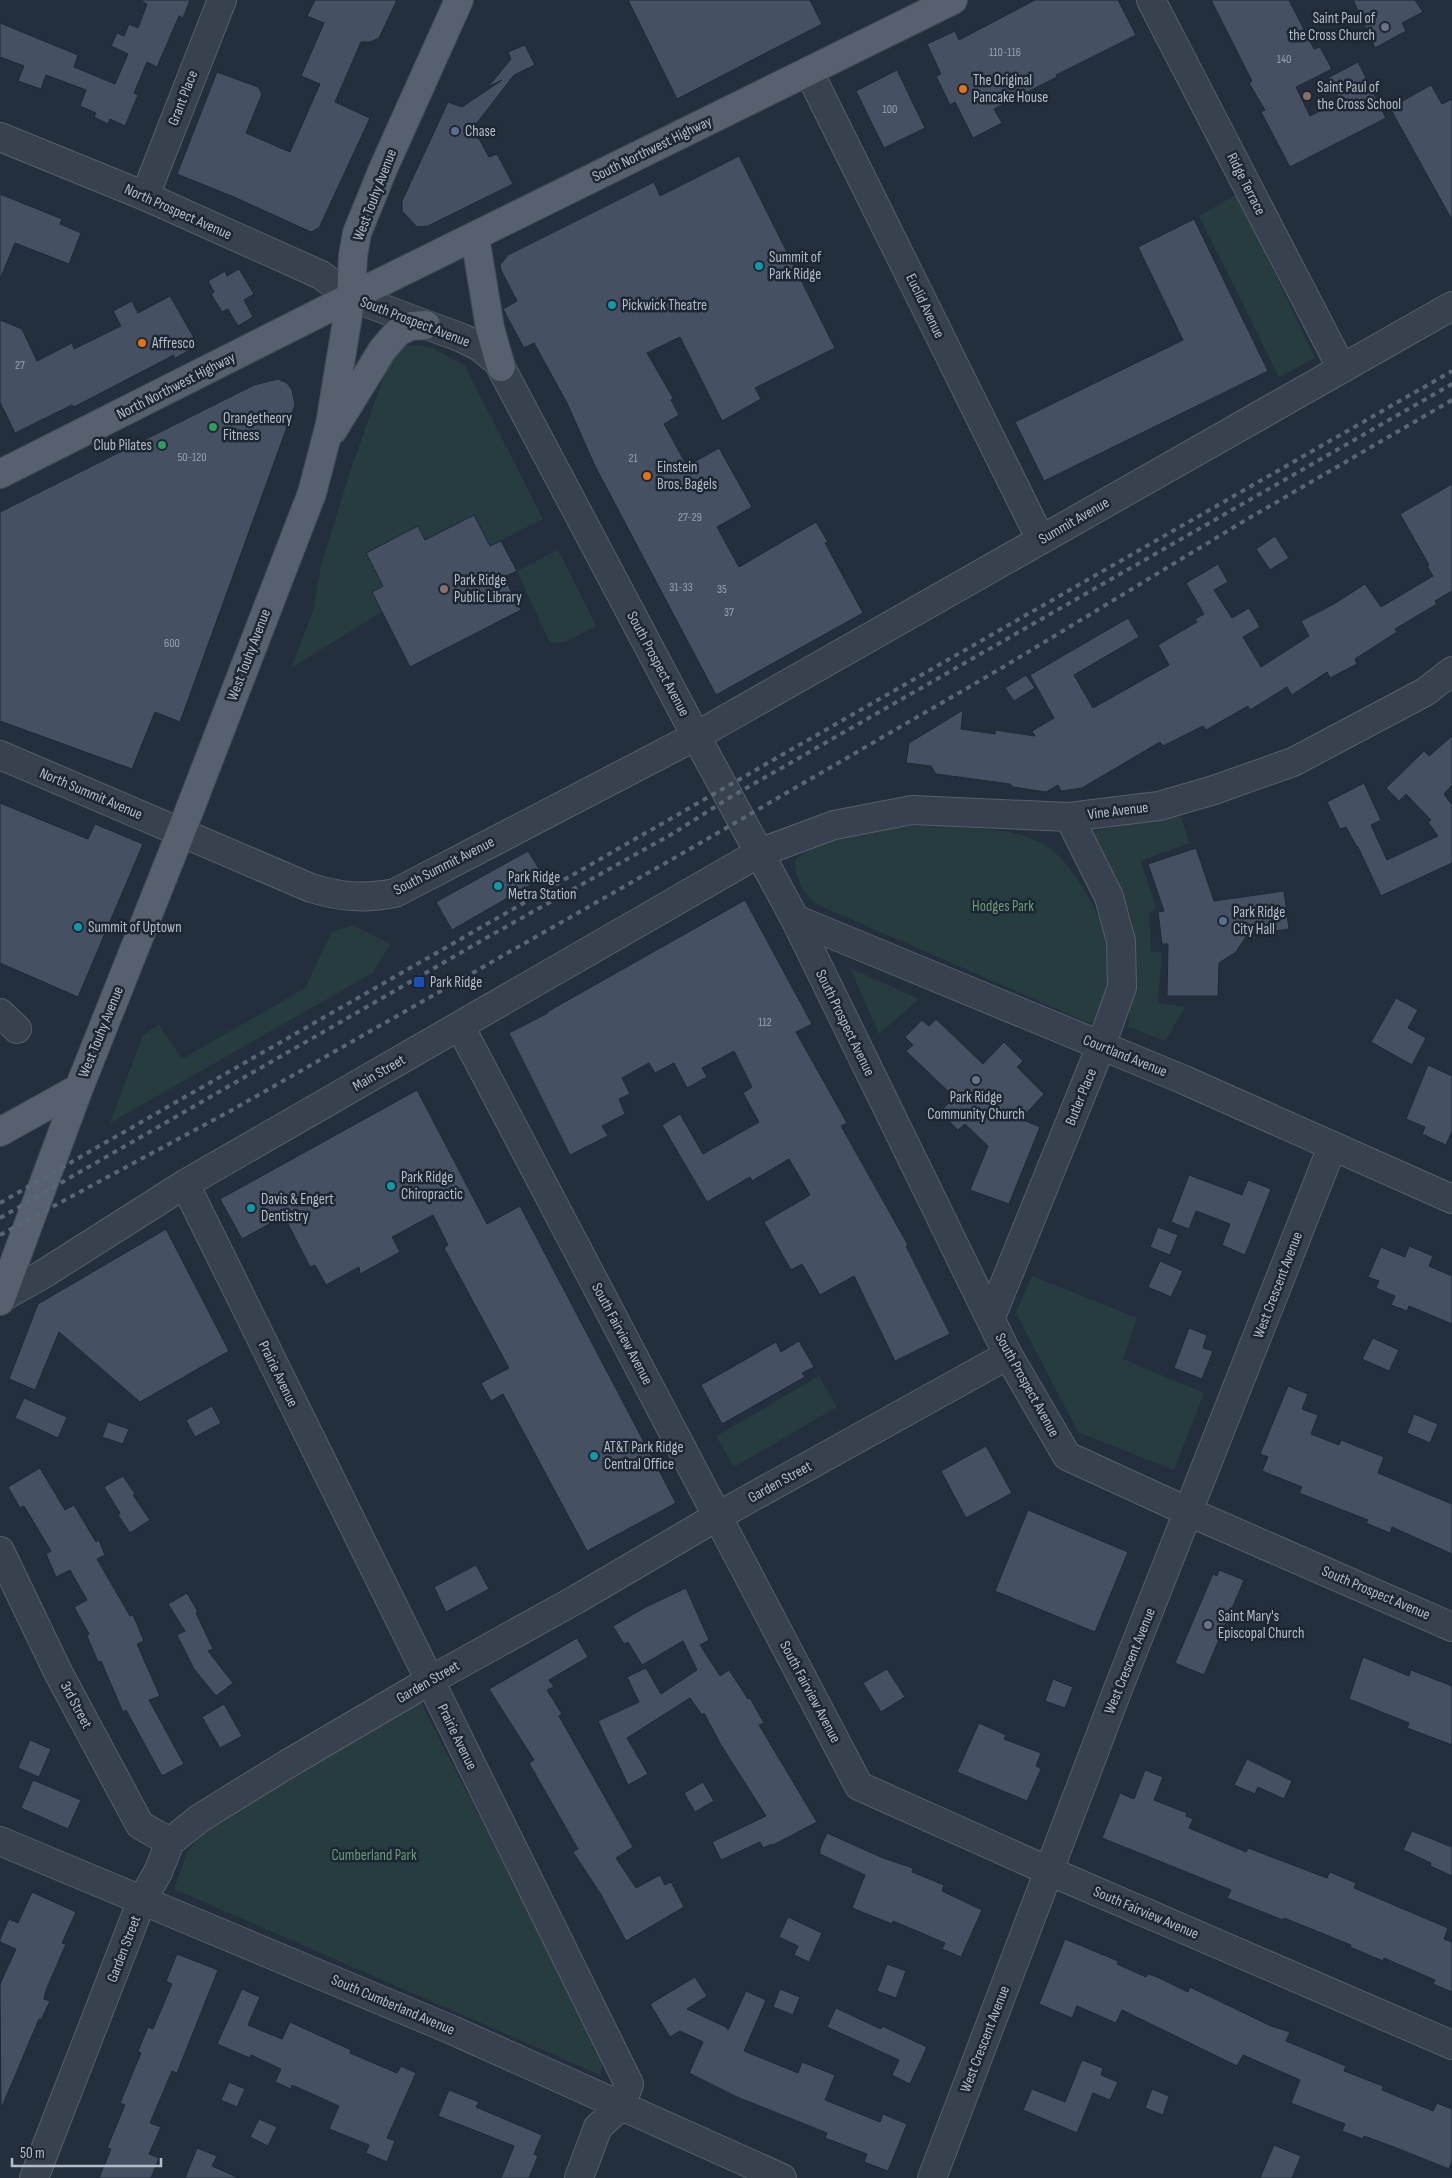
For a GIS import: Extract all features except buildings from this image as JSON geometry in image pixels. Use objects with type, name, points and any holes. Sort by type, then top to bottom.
[{"type":"main road","name":"West Touhy Avenue","points":[[1,1299],[79,1088],[312,494],[330,424],[351,297],[353,256],[357,234],[387,160],[459,0]]},
{"type":"main road","name":"South Northwest Highway","points":[[351,297],[953,0]]},
{"type":"main road","points":[[475,237],[490,328],[501,367]]},
{"type":"main road","name":"North Northwest Highway","points":[[0,474],[351,297]]},
{"type":"main road","points":[[325,442],[382,349],[398,332],[411,326],[426,325]]},
{"type":"main road","points":[[0,1132],[79,1088]]},
{"type":"street","name":"Grant Place","points":[[145,196],[222,0]]},
{"type":"street","name":"Ridge Terrace","points":[[1151,0],[1342,369]]},
{"type":"street","name":"Euclid Avenue","points":[[809,72],[1041,540]]},
{"type":"street","name":"North Prospect Avenue","points":[[0,137],[145,196],[321,275],[351,297]]},
{"type":"street","name":"South Prospect Avenue","points":[[351,297],[462,338],[480,347],[501,367],[795,919],[840,1015],[991,1317],[1008,1355],[1067,1456],[1189,1512],[1452,1627]]},
{"type":"street","name":"Summit Avenue","points":[[696,736],[1452,306]]},
{"type":"street","name":"Vine Avenue","points":[[759,853],[834,825],[912,810],[1069,817],[1159,806],[1214,790],[1287,764],[1426,692],[1452,671]]},
{"type":"street","name":"South Summit Avenue","points":[[181,832],[311,888],[349,897],[386,895],[414,884],[696,736]]},
{"type":"street","name":"North Summit Avenue","points":[[0,755],[181,832]]},
{"type":"street","name":"Butler Place","points":[[991,1317],[1102,1046],[1122,987],[1121,941],[1109,896],[1069,817]]},
{"type":"street","name":"Main Street","points":[[1,1299],[185,1184],[759,853]]},
{"type":"street","name":"Courtland Avenue","points":[[795,919],[1182,1079],[1452,1199]]},
{"type":"street","name":"South Fairview Avenue","points":[[460,1026],[859,1786],[1049,1871],[1452,2045]]},
{"type":"street","name":"West Crescent Avenue","points":[[932,2178],[1118,1689],[1332,1146]]},
{"type":"street","name":"Prairie Avenue","points":[[185,1184],[629,2084],[621,2106]]},
{"type":"street","name":"Garden Street","points":[[34,2178],[142,1900],[158,1872],[170,1842],[200,1818],[289,1762],[718,1516],[1008,1355]]},
{"type":"street","name":"3rd Street","points":[[0,1551],[58,1672],[140,1825],[170,1842]]},
{"type":"street","name":"South Cumberland Avenue","points":[[0,1841],[452,2030],[782,2178]]},
{"type":"street","points":[[579,2178],[598,2127],[621,2106]]},
{"type":"green space","points":[[1237,194],[1315,358],[1279,377],[1199,216]]},
{"type":"green space","points":[[417,345],[433,348],[465,366],[543,519],[490,546],[474,515],[425,540],[418,527],[366,553],[383,586],[372,592],[382,612],[291,668],[313,611],[321,565],[351,469],[391,356],[404,346]]},
{"type":"green space","points":[[558,550],[596,626],[565,642],[550,643],[517,571]]},
{"type":"green space","points":[[1181,816],[1189,843],[1141,861],[1156,908],[1149,913],[1151,952],[1162,952],[1158,1003],[1185,1007],[1165,1041],[1128,1027],[1134,965],[1132,917],[1091,831]]},
{"type":"green space","name":"Hodges Park","points":[[910,826],[944,826],[996,830],[1021,835],[1045,845],[1065,862],[1083,887],[1097,915],[1106,940],[1108,968],[1105,1001],[1102,1014],[1097,1020],[1089,1023],[816,904],[808,896],[796,872],[795,861],[801,855],[845,836],[861,832]]},
{"type":"green space","points":[[352,925],[390,944],[373,973],[110,1123],[143,1035],[159,1025],[182,1059],[305,988],[331,933]]},
{"type":"green space","points":[[850,968],[919,999],[879,1034]]},
{"type":"green space","points":[[1032,1276],[1137,1318],[1123,1359],[1204,1393],[1174,1470],[1078,1432],[1016,1313]]},
{"type":"green space","points":[[819,1376],[837,1407],[734,1467],[716,1436]]},
{"type":"green space","name":"Cumberland Park","points":[[419,1699],[604,2059],[600,2075],[174,1889],[187,1852],[216,1819]]},
{"type":"railway","points":[[0,1203],[1452,371]]},
{"type":"railway","points":[[0,1218],[502,929],[672,834],[729,798],[1452,384]]},
{"type":"railway","points":[[0,1235],[232,1110],[683,853],[1000,669],[1244,521],[1452,400]]},
{"type":"place","name":"Saint Paul of the Cross Church","points":[[1385,27]]},
{"type":"place","name":"The Original Pancake House","points":[[963,89]]},
{"type":"place","name":"Saint Paul of the Cross School","points":[[1307,96]]},
{"type":"place","name":"Chase","points":[[455,131]]},
{"type":"place","name":"Summit of Park Ridge","points":[[759,266]]},
{"type":"place","name":"Pickwick Theatre","points":[[612,305]]},
{"type":"place","name":"Affresco","points":[[142,343]]},
{"type":"place","name":"Orangetheory Fitness","points":[[213,427]]},
{"type":"place","name":"Club Pilates","points":[[162,445]]},
{"type":"place","name":"Einstein Bros. Bagels","points":[[647,476]]},
{"type":"place","name":"Park Ridge Public Library","points":[[444,589]]},
{"type":"place","name":"Park Ridge Metra Station","points":[[498,886]]},
{"type":"place","name":"Park Ridge City Hall","points":[[1223,921]]},
{"type":"place","name":"Summit of Uptown","points":[[78,927]]},
{"type":"place","name":"Park Ridge","points":[[419,982]]},
{"type":"place","name":"Park Ridge Community Church","points":[[976,1080]]},
{"type":"place","name":"Park Ridge Chiropractic","points":[[391,1186]]},
{"type":"place","name":"Davis & Engert Dentistry","points":[[251,1208]]},
{"type":"place","name":"AT&T Park Ridge Central Office","points":[[594,1456]]},
{"type":"place","name":"Saint Mary's Episcopal Church","points":[[1208,1625]]}]
